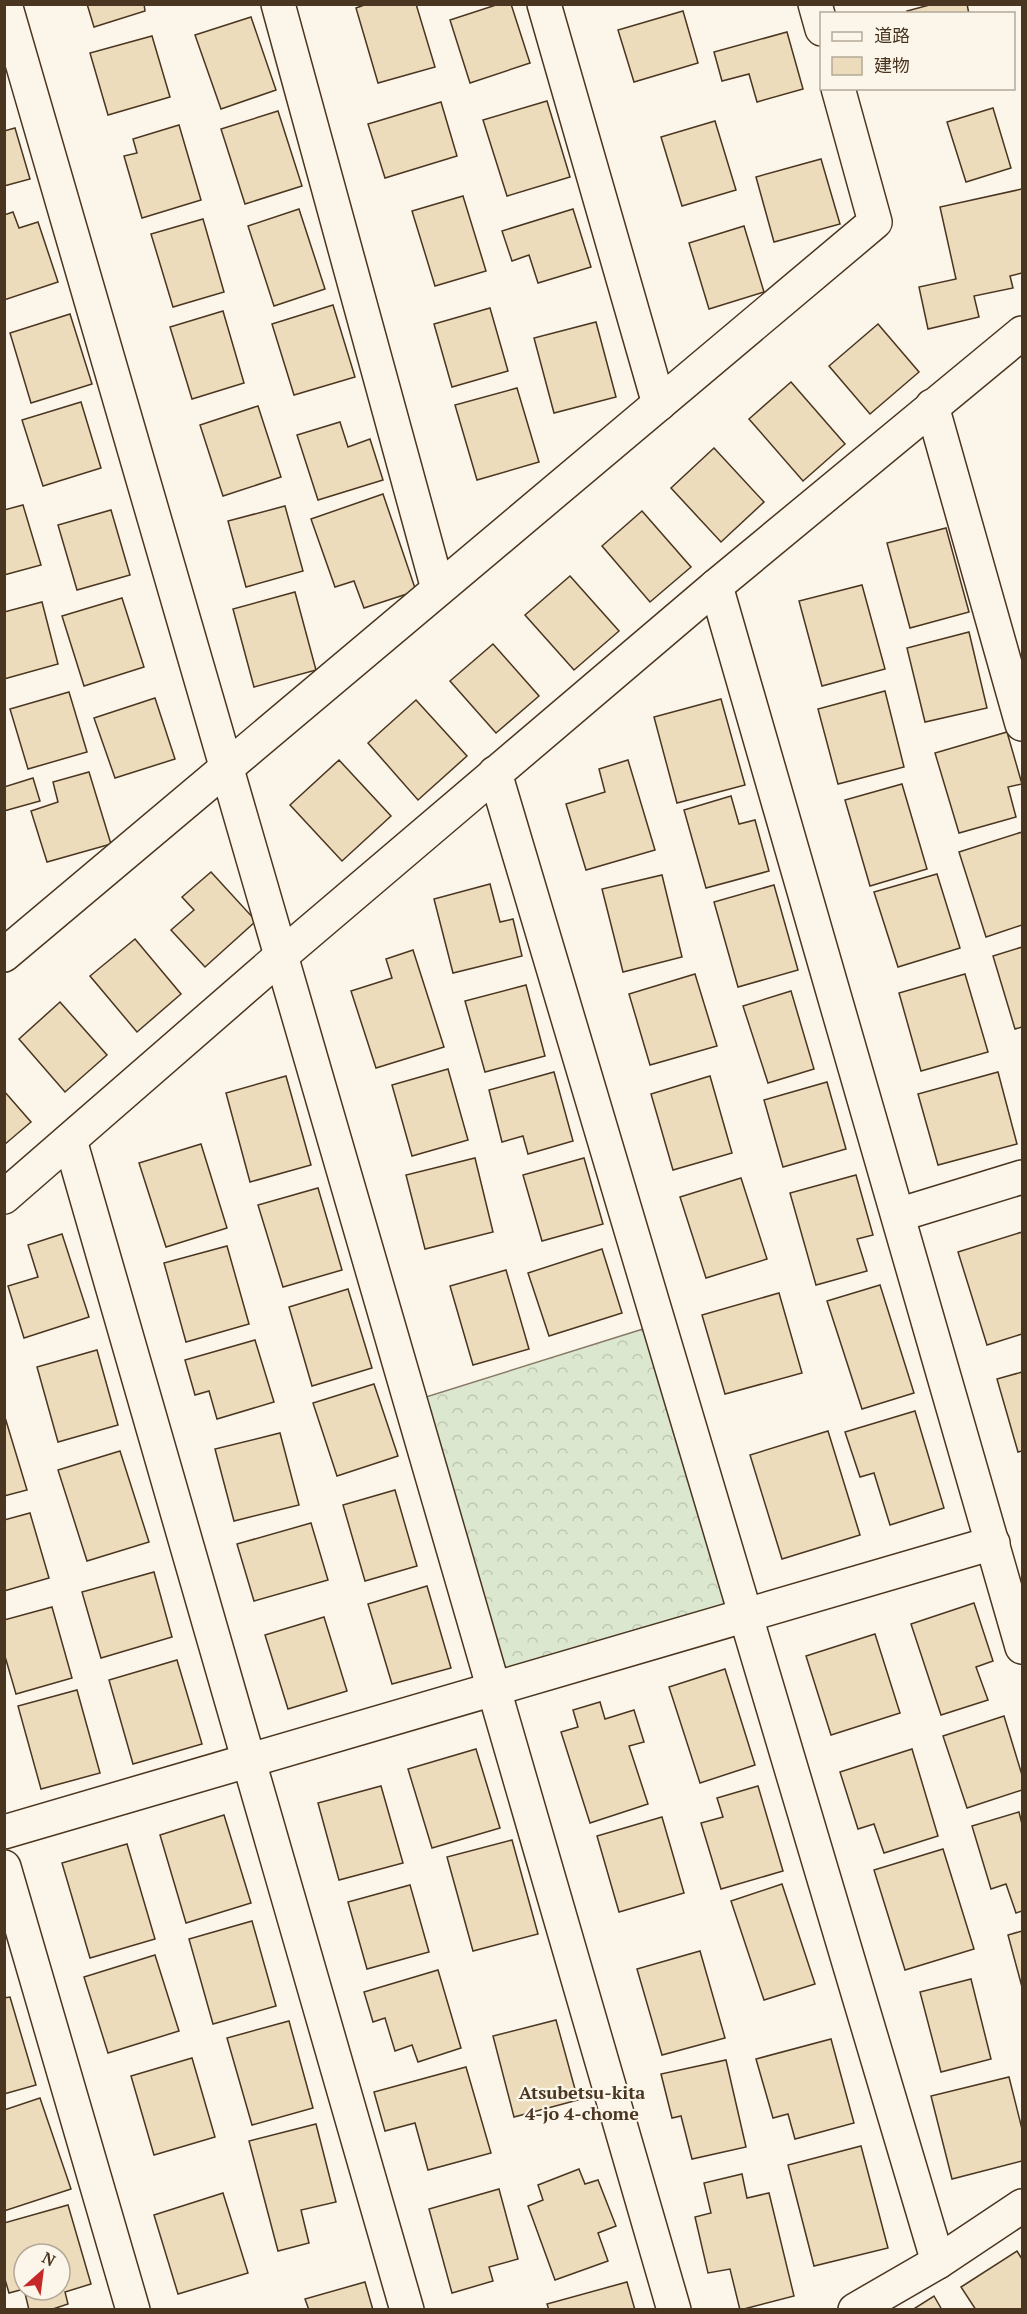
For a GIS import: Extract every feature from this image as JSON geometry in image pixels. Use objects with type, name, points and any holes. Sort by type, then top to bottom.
[{"type":"street","points":[[5,4],[674,2310]]},
{"type":"street","points":[[278,4],[438,589]]},
{"type":"street","points":[[544,4],[658,404]]},
{"type":"street","points":[[815,4],[820,22]]},
{"type":"street","points":[[4,955],[875,222],[839,90]]},
{"type":"street","points":[[4,1197],[495,773],[932,406],[1023,333]]},
{"type":"street","points":[[932,406],[1023,724]]},
{"type":"street","points":[[716,586],[1023,1647]]},
{"type":"street","points":[[495,773],[938,2262]]},
{"type":"street","points":[[70,1140],[407,2310]]},
{"type":"street","points":[[898,1215],[1023,1177]]},
{"type":"street","points":[[4,1832],[993,1543]]},
{"type":"street","points":[[4,1867],[133,2310]]},
{"type":"street","points":[[855,2310],[938,2262],[1023,2206]]},
{"type":"green space","points":[[659,1324],[746,1615],[494,1689],[410,1402]]},
{"type":"building","points":[[87,4],[144,4],[145,11],[94,27]]},
{"type":"building","points":[[367,4],[416,4],[435,67],[378,83],[356,8]]},
{"type":"building","points":[[499,4],[511,4],[530,63],[470,83],[450,20]]},
{"type":"building","points":[[933,4],[967,4],[969,12],[907,12]]},
{"type":"building","points":[[683,11],[698,63],[634,82],[618,30]]},
{"type":"building","points":[[251,17],[276,90],[221,109],[195,35]]},
{"type":"building","points":[[787,32],[803,89],[757,102],[749,74],[722,81],[714,52]]},
{"type":"building","points":[[152,36],[170,97],[108,115],[90,53]]},
{"type":"building","points":[[547,101],[570,177],[507,196],[483,120]]},
{"type":"building","points":[[441,102],[457,156],[385,178],[368,124]]},
{"type":"building","points":[[993,108],[1011,168],[966,182],[947,122]]},
{"type":"building","points":[[278,111],[302,186],[245,204],[221,129]]},
{"type":"building","points":[[715,121],[736,190],[682,206],[661,137]]},
{"type":"building","points":[[179,125],[201,200],[142,218],[124,156],[137,153],[133,139]]},
{"type":"building","points":[[15,128],[30,179],[4,186],[4,131]]},
{"type":"building","points":[[821,159],[840,224],[774,242],[756,177]]},
{"type":"building","points":[[1022,189],[1022,273],[1010,276],[1013,288],[974,296],[979,317],[928,329],[919,287],[956,279],[940,207]]},
{"type":"building","points":[[463,196],[486,271],[435,286],[412,211]]},
{"type":"building","points":[[299,209],[325,289],[274,306],[248,226]]},
{"type":"building","points":[[573,209],[591,267],[538,283],[529,255],[512,261],[502,231]]},
{"type":"building","points":[[13,212],[19,228],[38,222],[58,282],[4,300],[4,215]]},
{"type":"building","points":[[203,219],[224,292],[173,307],[151,234]]},
{"type":"building","points":[[744,226],[764,292],[709,309],[689,243]]},
{"type":"building","points":[[333,305],[355,377],[294,395],[272,324]]},
{"type":"building","points":[[490,308],[508,371],[452,387],[434,324]]},
{"type":"building","points":[[223,311],[244,383],[192,399],[170,327]]},
{"type":"building","points":[[70,314],[92,384],[31,403],[10,333]]},
{"type":"building","points":[[596,322],[616,397],[554,413],[534,338]]},
{"type":"building","points":[[878,324],[919,372],[870,414],[829,366]]},
{"type":"building","points":[[791,382],[845,444],[803,481],[749,419]]},
{"type":"building","points":[[517,388],[539,462],[477,480],[455,405]]},
{"type":"building","points":[[81,402],[101,468],[43,486],[22,420]]},
{"type":"building","points":[[258,406],[281,477],[223,496],[200,425]]},
{"type":"building","points":[[340,422],[348,447],[370,439],[383,480],[318,500],[297,435]]},
{"type":"building","points":[[714,448],[764,502],[721,542],[671,488]]},
{"type":"building","points":[[383,494],[416,591],[364,608],[354,581],[335,587],[311,519]]},
{"type":"building","points":[[23,505],[41,565],[4,575],[4,510]]},
{"type":"building","points":[[285,506],[303,571],[246,587],[228,521]]},
{"type":"building","points":[[111,510],[130,575],[77,590],[58,525]]},
{"type":"building","points":[[642,511],[691,567],[650,602],[602,546]]},
{"type":"building","points":[[946,528],[969,612],[910,628],[887,543]]},
{"type":"building","points":[[570,576],[619,631],[574,670],[525,615]]},
{"type":"building","points":[[862,585],[885,669],[822,686],[799,601]]},
{"type":"building","points":[[295,592],[316,670],[254,687],[233,609]]},
{"type":"building","points":[[122,598],[144,667],[84,686],[62,616]]},
{"type":"building","points":[[42,602],[58,664],[4,679],[4,612]]},
{"type":"building","points":[[969,632],[987,708],[925,722],[907,648]]},
{"type":"building","points":[[493,644],[539,696],[496,733],[450,681]]},
{"type":"building","points":[[885,691],[904,767],[838,784],[818,709]]},
{"type":"building","points":[[69,692],[87,752],[28,769],[10,709]]},
{"type":"building","points":[[155,698],[175,759],[115,778],[94,718]]},
{"type":"building","points":[[721,699],[745,785],[677,803],[654,717]]},
{"type":"building","points":[[416,700],[467,756],[418,800],[368,743]]},
{"type":"building","points":[[1007,732],[1022,784],[1008,787],[1016,817],[959,833],[935,753]]},
{"type":"building","points":[[339,760],[391,816],[342,861],[290,805]]},
{"type":"building","points":[[628,760],[655,850],[586,870],[566,804],[605,792],[599,769]]},
{"type":"building","points":[[89,772],[111,844],[47,862],[31,811],[58,802],[53,782]]},
{"type":"building","points":[[33,778],[40,801],[4,811],[4,787]]},
{"type":"building","points":[[902,784],[927,869],[870,886],[845,800]]},
{"type":"building","points":[[731,796],[739,824],[755,820],[769,871],[706,888],[684,810]]},
{"type":"building","points":[[1022,832],[1022,925],[986,937],[959,852]]},
{"type":"building","points":[[211,872],[256,921],[205,967],[171,930],[194,910],[182,897]]},
{"type":"building","points":[[937,874],[960,948],[898,967],[874,892]]},
{"type":"building","points":[[662,875],[682,957],[623,972],[602,889]]},
{"type":"building","points":[[490,884],[500,922],[513,919],[522,956],[453,973],[434,899]]},
{"type":"building","points":[[774,885],[798,970],[738,987],[714,902]]},
{"type":"building","points":[[135,939],[181,994],[137,1032],[90,976]]},
{"type":"building","points":[[1022,947],[1022,1027],[1015,1029],[993,956]]},
{"type":"building","points":[[413,950],[444,1047],[376,1068],[351,991],[392,978],[386,959]]},
{"type":"building","points":[[695,974],[717,1046],[650,1065],[629,994]]},
{"type":"building","points":[[965,974],[988,1052],[921,1071],[899,993]]},
{"type":"building","points":[[526,985],[545,1056],[485,1072],[465,1001]]},
{"type":"building","points":[[791,991],[814,1069],[768,1083],[743,1006]]},
{"type":"building","points":[[60,1002],[107,1055],[65,1092],[19,1039]]},
{"type":"building","points":[[448,1069],[468,1140],[412,1156],[392,1085]]},
{"type":"building","points":[[554,1072],[573,1141],[528,1154],[523,1136],[502,1142],[489,1090]]},
{"type":"building","points":[[998,1072],[1017,1144],[938,1165],[918,1094]]},
{"type":"building","points":[[286,1076],[311,1165],[250,1182],[226,1093]]},
{"type":"building","points":[[710,1076],[732,1153],[673,1170],[651,1094]]},
{"type":"building","points":[[827,1082],[846,1149],[783,1167],[764,1100]]},
{"type":"building","points":[[4,1091],[31,1122],[4,1145]]},
{"type":"building","points":[[201,1144],[227,1228],[166,1247],[139,1163]]},
{"type":"building","points":[[475,1158],[493,1232],[425,1249],[406,1175]]},
{"type":"building","points":[[584,1158],[603,1224],[542,1241],[523,1175]]},
{"type":"building","points":[[856,1175],[873,1235],[857,1239],[867,1271],[816,1285],[790,1193]]},
{"type":"building","points":[[741,1178],[767,1259],[706,1278],[680,1197]]},
{"type":"building","points":[[318,1188],[342,1270],[283,1287],[258,1205]]},
{"type":"building","points":[[1022,1232],[1022,1334],[987,1345],[958,1252]]},
{"type":"building","points":[[62,1234],[89,1317],[24,1338],[8,1286],[38,1277],[28,1245]]},
{"type":"building","points":[[227,1246],[249,1324],[186,1342],[164,1263]]},
{"type":"building","points":[[602,1249],[622,1313],[549,1336],[528,1273]]},
{"type":"building","points":[[506,1270],[529,1349],[473,1365],[450,1286]]},
{"type":"building","points":[[880,1285],[914,1393],[862,1409],[827,1301]]},
{"type":"building","points":[[348,1289],[372,1368],[312,1386],[289,1307]]},
{"type":"building","points":[[779,1293],[802,1373],[725,1394],[702,1315]]},
{"type":"building","points":[[255,1340],[274,1402],[217,1419],[209,1391],[195,1395],[185,1360]]},
{"type":"building","points":[[97,1350],[118,1425],[58,1442],[37,1367]]},
{"type":"building","points":[[1022,1372],[1022,1451],[1018,1452],[997,1379]]},
{"type":"building","points":[[374,1384],[398,1456],[337,1476],[313,1403]]},
{"type":"building","points":[[915,1411],[944,1508],[890,1525],[874,1473],[860,1477],[845,1432]]},
{"type":"building","points":[[4,1414],[27,1490],[4,1496]]},
{"type":"building","points":[[828,1431],[860,1535],[782,1559],[750,1455]]},
{"type":"building","points":[[280,1433],[299,1505],[234,1521],[215,1449]]},
{"type":"building","points":[[120,1451],[149,1542],[87,1561],[58,1470]]},
{"type":"building","points":[[395,1490],[417,1566],[365,1581],[343,1505]]},
{"type":"building","points":[[30,1513],[49,1578],[4,1591],[4,1520]]},
{"type":"building","points":[[311,1523],[328,1580],[254,1601],[237,1544]]},
{"type":"building","points":[[154,1572],[172,1637],[101,1658],[82,1592]]},
{"type":"building","points":[[427,1586],[451,1668],[392,1684],[368,1604]]},
{"type":"building","points":[[974,1603],[993,1661],[976,1667],[988,1700],[941,1715],[911,1624]]},
{"type":"building","points":[[52,1607],[72,1678],[16,1694],[4,1653],[4,1620]]},
{"type":"building","points":[[324,1617],[347,1691],[288,1709],[265,1635]]},
{"type":"building","points":[[875,1634],[900,1713],[831,1735],[806,1656]]},
{"type":"building","points":[[177,1660],[202,1744],[133,1764],[109,1680]]},
{"type":"building","points":[[725,1669],[755,1765],[700,1783],[669,1687]]},
{"type":"building","points":[[77,1690],[100,1773],[41,1789],[18,1706]]},
{"type":"building","points":[[600,1702],[605,1719],[634,1710],[644,1742],[629,1746],[648,1804],[590,1823],[561,1732],[578,1727],[573,1710]]},
{"type":"building","points":[[1004,1716],[1022,1775],[1022,1790],[967,1808],[943,1736]]},
{"type":"building","points":[[476,1749],[500,1828],[432,1848],[408,1769]]},
{"type":"building","points":[[912,1749],[938,1836],[884,1853],[874,1824],[858,1829],[840,1772]]},
{"type":"building","points":[[381,1786],[403,1863],[339,1880],[318,1803]]},
{"type":"building","points":[[758,1786],[783,1871],[721,1889],[701,1823],[723,1817],[717,1798]]},
{"type":"building","points":[[1019,1812],[1022,1824],[1022,1911],[1016,1913],[1006,1884],[991,1889],[972,1826]]},
{"type":"building","points":[[224,1815],[251,1903],[186,1923],[160,1835]]},
{"type":"building","points":[[662,1817],[684,1893],[619,1912],[597,1836]]},
{"type":"building","points":[[512,1840],[538,1934],[473,1951],[447,1857]]},
{"type":"building","points":[[127,1844],[155,1939],[90,1958],[62,1863]]},
{"type":"building","points":[[943,1849],[974,1949],[905,1970],[874,1870]]},
{"type":"building","points":[[782,1884],[815,1984],[764,2000],[731,1901]]},
{"type":"building","points":[[410,1885],[429,1952],[367,1969],[348,1902]]},
{"type":"building","points":[[252,1921],[276,2006],[213,2024],[189,1939]]},
{"type":"building","points":[[1022,1931],[1022,1987],[1008,1935]]},
{"type":"building","points":[[700,1951],[725,2038],[662,2055],[637,1969]]},
{"type":"building","points":[[155,1955],[179,2031],[108,2053],[84,1977]]},
{"type":"building","points":[[438,1970],[461,2048],[418,2062],[412,2045],[395,2051],[385,2018],[373,2022],[364,1992]]},
{"type":"building","points":[[971,1979],[991,2059],[941,2072],[920,1992]]},
{"type":"building","points":[[10,1997],[36,2085],[4,2094],[4,1998]]},
{"type":"building","points":[[556,2020],[578,2100],[514,2117],[493,2036]]},
{"type":"building","points":[[289,2021],[313,2108],[252,2125],[227,2038]]},
{"type":"building","points":[[831,2039],[854,2123],[795,2139],[788,2114],[773,2118],[756,2059]]},
{"type":"building","points":[[192,2058],[215,2137],[154,2155],[131,2076]]},
{"type":"building","points":[[726,2060],[746,2147],[692,2159],[681,2116],[672,2118],[661,2074]]},
{"type":"building","points":[[466,2067],[491,2153],[428,2170],[415,2123],[385,2131],[374,2092]]},
{"type":"building","points":[[1009,2077],[1022,2129],[1022,2161],[952,2179],[931,2096]]},
{"type":"building","points":[[40,2098],[71,2189],[4,2211],[4,2110]]},
{"type":"building","points":[[316,2124],[336,2202],[301,2210],[309,2243],[278,2251],[249,2141]]},
{"type":"building","points":[[861,2146],[888,2248],[814,2266],[788,2165]]},
{"type":"building","points":[[579,2169],[585,2184],[598,2180],[616,2226],[598,2233],[608,2261],[555,2280],[528,2206],[543,2200],[538,2185]]},
{"type":"building","points":[[742,2174],[747,2198],[769,2193],[794,2296],[740,2310],[730,2269],[708,2273],[695,2217],[711,2213],[704,2183]]},
{"type":"building","points":[[499,2189],[518,2259],[489,2267],[493,2281],[452,2293],[429,2209]]},
{"type":"building","points":[[223,2193],[248,2273],[178,2294],[154,2215]]},
{"type":"building","points":[[68,2205],[91,2284],[72,2290],[72,2242],[12,2242],[12,2292],[9,2293],[4,2276],[4,2223]]},
{"type":"building","points":[[1017,2251],[1022,2259],[1022,2310],[976,2310],[961,2287]]},
{"type":"building","points":[[365,2282],[373,2310],[309,2310],[305,2299]]},
{"type":"building","points":[[627,2282],[635,2310],[549,2310],[547,2304]]},
{"type":"building","points":[[934,2296],[942,2310],[912,2310]]},
{"type":"building","points":[[27,2302],[68,2302],[68,2304],[50,2310],[29,2310]]},
{"type":"district","name":"Atsubetsu-kita 4-jo 4-chome","points":[[582,2103]]}]
